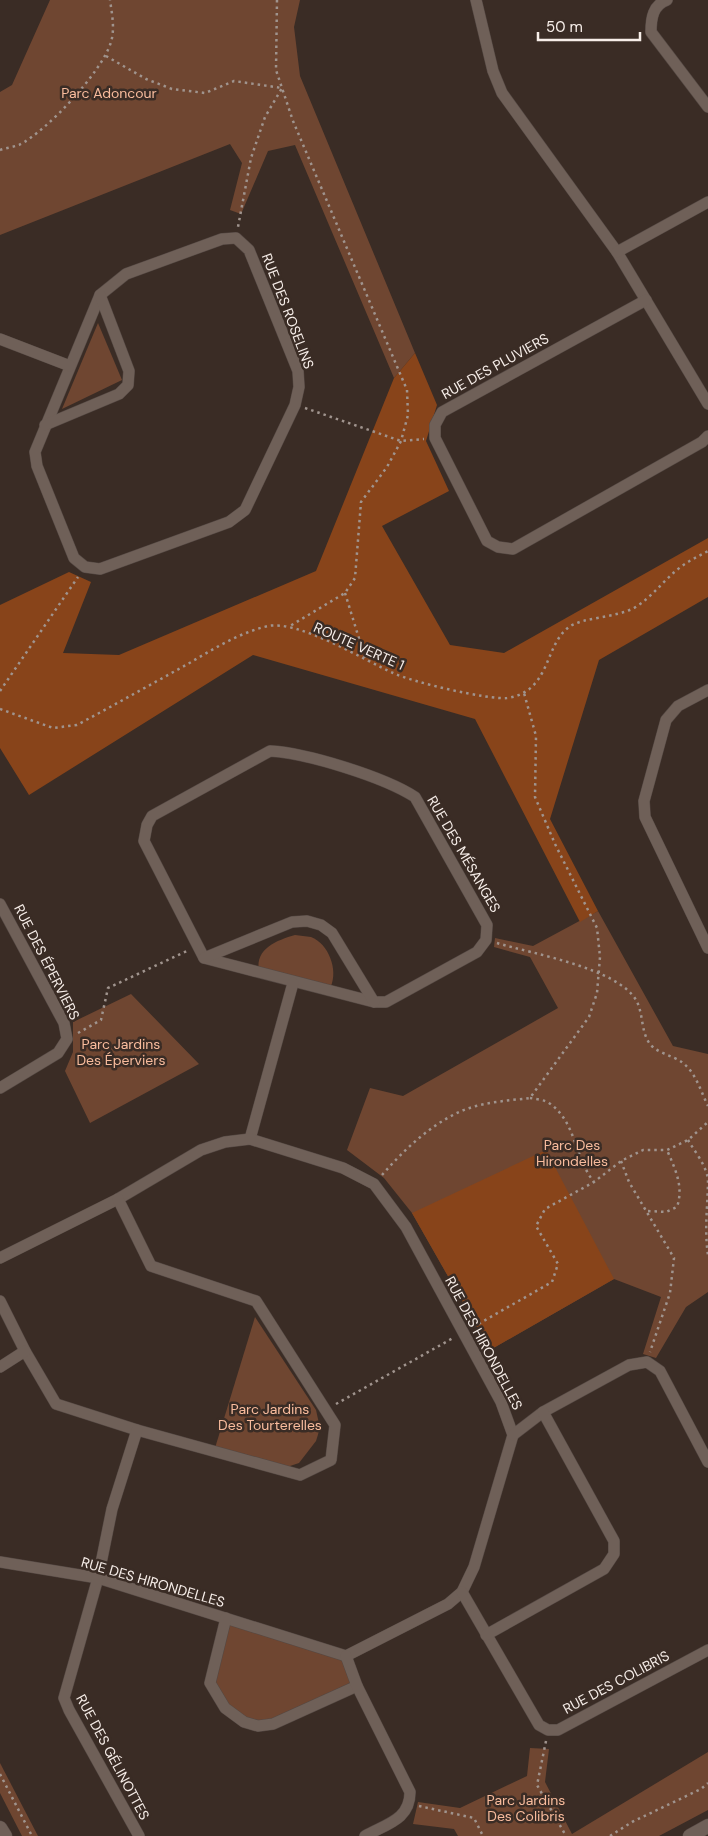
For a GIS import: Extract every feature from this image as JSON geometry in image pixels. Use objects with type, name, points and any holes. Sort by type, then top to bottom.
[{"type":"street","points":[[476,0],[493,71],[502,93],[617,252],[708,404]]},
{"type":"street","points":[[667,0],[660,3],[651,17],[651,32],[708,107]]},
{"type":"street","points":[[617,252],[708,202]]},
{"type":"street","points":[[85,568],[74,558],[37,466],[35,452],[100,296],[126,274],[222,239],[236,238]]},
{"type":"street","name":"RUE DES ROSELINS","points":[[85,568],[100,569],[229,522],[245,510],[295,405],[299,387],[298,371],[249,250],[236,238]]},
{"type":"street","points":[[45,425],[119,394],[128,385],[129,371],[100,296]]},
{"type":"street","name":"RUE DES PLUVIERS","points":[[435,438],[436,425],[442,412],[646,300]]},
{"type":"street","points":[[0,339],[70,366]]},
{"type":"street","points":[[435,438],[487,541],[498,547],[512,549],[702,442],[708,436]]},
{"type":"street","points":[[708,690],[678,706],[666,720],[644,801],[645,817],[708,948]]},
{"type":"street","name":"RUE DES MÉSANGES","points":[[204,958],[144,841],[147,825],[152,816],[270,750],[292,752],[397,785],[414,797],[487,925],[486,940]]},
{"type":"street","name":"RUE DES ÉPERVIERS","points":[[0,904],[64,1023],[67,1039],[58,1054],[0,1088]]},
{"type":"street","points":[[204,958],[292,922],[307,921],[321,925],[332,933],[374,1002]]},
{"type":"street","points":[[204,958],[293,983],[374,1002],[386,1002],[477,952],[486,940]]},
{"type":"street","points":[[250,1139],[293,983]]},
{"type":"street","name":"RUE DES HIRONDELLES","points":[[0,1258],[118,1199],[201,1150],[225,1142],[250,1139],[343,1168],[374,1184],[406,1227],[501,1402],[513,1435]]},
{"type":"street","points":[[0,1301],[25,1351],[56,1404],[137,1430],[300,1476],[331,1460],[334,1425],[256,1301],[151,1266],[118,1199]]},
{"type":"street","points":[[0,1367],[25,1351]]},
{"type":"street","points":[[365,1836],[405,1814],[410,1804],[410,1792],[357,1686],[346,1656],[448,1604],[462,1592],[474,1567],[513,1435],[543,1412],[629,1365],[647,1362],[660,1371],[708,1462]]},
{"type":"street","name":"RUE DES HIRONDELLES","points":[[486,1634],[604,1569],[614,1554],[614,1541],[543,1412]]},
{"type":"street","name":"RUE DES GÉLINOTTES","points":[[137,1430],[112,1509],[98,1578],[64,1698],[139,1836]]},
{"type":"street","name":"RUE DES HIRONDELLES","points":[[0,1562],[98,1578],[346,1656]]},
{"type":"street","points":[[462,1592],[539,1726],[548,1730]]},
{"type":"street","points":[[226,1618],[210,1683],[225,1708],[244,1722],[258,1726],[273,1724],[357,1686]]},
{"type":"street","name":"RUE DES COLIBRIS","points":[[548,1730],[558,1730],[708,1650]]},
{"type":"street","points":[[690,1836],[708,1826]]},
{"type":"street","points":[[0,1828],[5,1836]]},
{"type":"path","points":[[0,150],[18,145],[44,127],[67,104],[106,56],[112,40],[113,24],[110,0]]},
{"type":"path","points":[[277,0],[276,70],[292,121],[407,390],[408,415],[400,441],[386,467],[361,502],[355,578],[345,593],[290,626]]},
{"type":"path","points":[[106,56],[146,79],[172,89],[205,93],[234,81],[282,88]]},
{"type":"path","points":[[236,238],[251,158],[264,117],[282,88]]},
{"type":"path","points":[[295,405],[400,441],[435,438]]},
{"type":"path","points":[[530,1098],[589,1017],[597,993],[598,928],[555,844],[535,797],[536,736],[524,693],[541,677],[568,627],[619,614],[645,601],[682,566],[708,551]]},
{"type":"path","points":[[0,691],[85,568]]},
{"type":"path","points":[[345,593],[365,658]]},
{"type":"path","name":"ROUTE VERTE 1","points":[[0,709],[53,728],[77,725],[235,638],[269,626],[290,626],[365,658],[395,674],[466,692],[507,698],[524,693]]},
{"type":"path","points":[[486,940],[598,972],[626,988],[637,1001],[648,1041],[655,1048],[682,1062],[692,1072],[708,1106]]},
{"type":"path","points":[[67,1039],[101,1020],[108,988],[198,946]]},
{"type":"path","points":[[374,1184],[401,1153],[456,1113],[487,1104],[530,1098],[549,1102],[561,1114],[572,1134],[585,1171],[594,1182]]},
{"type":"path","points":[[325,1410],[552,1282],[558,1264],[536,1226],[545,1210],[594,1182],[621,1161],[643,1150],[667,1150],[688,1140],[708,1122]]},
{"type":"path","points":[[688,1140],[702,1164],[708,1179],[706,1239],[708,1254]]},
{"type":"path","points":[[648,1211],[666,1212],[677,1207],[680,1199],[680,1181],[667,1150]]},
{"type":"path","points":[[621,1161],[629,1182],[648,1211],[674,1258],[670,1293],[647,1362]]},
{"type":"path","points":[[548,1730],[537,1785],[566,1836]]},
{"type":"path","points":[[0,1774],[32,1836]]},
{"type":"path","points":[[610,1836],[632,1822],[701,1789],[708,1783]]},
{"type":"path","points":[[410,1804],[474,1818],[483,1836]]},
{"type":"green space","name":"Parc Adoncour","points":[[50,0],[300,0],[294,27],[300,76],[415,353],[394,378],[295,145],[268,151],[241,214],[230,210],[242,163],[230,144],[0,235],[0,92],[12,85]]},
{"type":"green space","points":[[98,323],[122,380],[62,409]]},
{"type":"green space","name":"Parc Des Hirondelles","points":[[598,911],[673,1046],[708,1054],[708,1292],[686,1307],[656,1358],[643,1354],[661,1297],[614,1279],[490,1350],[412,1213],[384,1178],[347,1150],[370,1088],[403,1096],[558,1008],[530,957],[494,947],[495,938],[533,946]]},
{"type":"green space","points":[[295,935],[311,937],[323,945],[332,965],[333,980],[331,986],[259,970],[260,956],[269,946]]},
{"type":"green space","name":"Parc Jardins Des Éperviers","points":[[131,994],[199,1064],[90,1123],[65,1071],[73,1052],[73,1022]]},
{"type":"green space","name":"Parc Jardins Des Tourterelles","points":[[255,1317],[316,1410],[320,1428],[316,1441],[299,1463],[287,1467],[215,1448]]},
{"type":"green space","points":[[226,1618],[346,1656],[357,1686],[273,1724],[244,1722],[210,1683]]},
{"type":"green space","name":"Parc Jardins Des Colibris","points":[[530,1748],[549,1749],[545,1782],[572,1834],[708,1752],[708,1810],[659,1836],[458,1836],[454,1829],[413,1824],[418,1802],[460,1808],[527,1776]]},
{"type":"green space","points":[[0,1763],[38,1836],[22,1836],[0,1793]]},
{"type":"shaded area","points":[[415,353],[437,405],[426,441],[449,491],[382,526],[450,645],[504,653],[708,538],[708,597],[599,660],[550,819],[598,911],[580,922],[475,719],[253,655],[29,795],[0,748],[0,605],[69,572],[91,582],[63,653],[119,655],[316,571],[394,378]]},
{"type":"shaded area","points":[[546,1150],[614,1279],[490,1350],[412,1213]]}]
